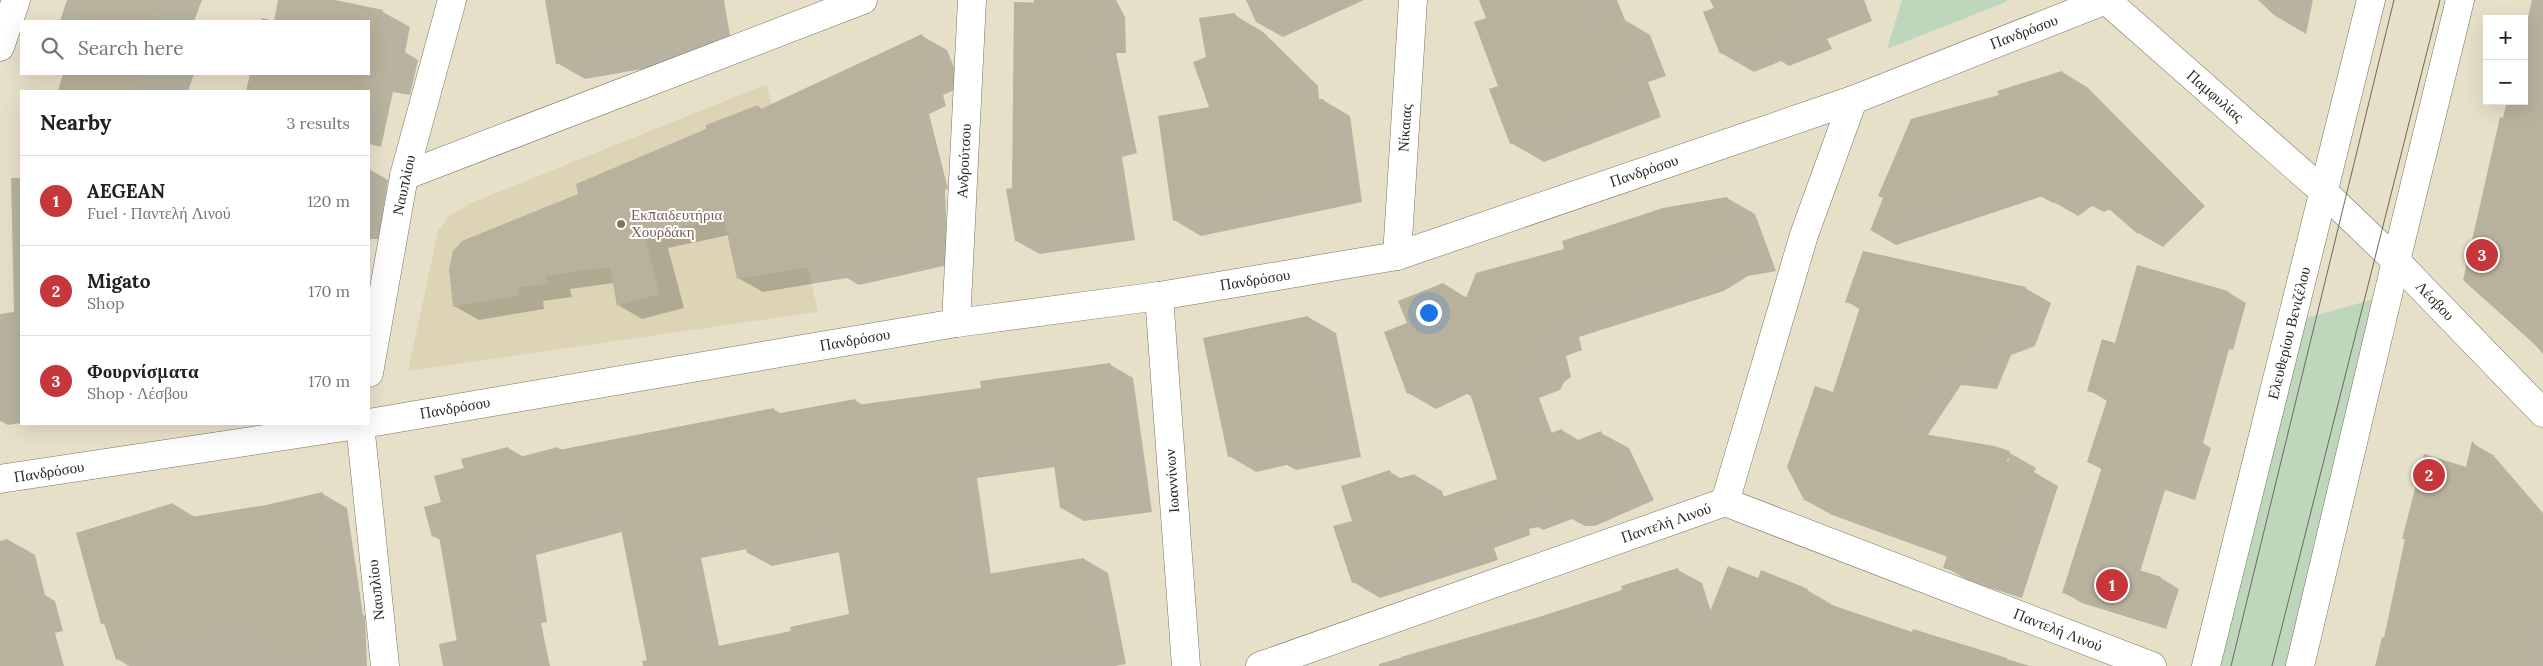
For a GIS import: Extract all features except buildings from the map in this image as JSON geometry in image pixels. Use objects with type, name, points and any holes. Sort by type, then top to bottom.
[{"type":"street","points":[[0,47],[16,0]]},
{"type":"street","name":"Ναυπλίου","points":[[370,367],[404,176],[452,0]]},
{"type":"street","points":[[404,176],[863,0]]},
{"type":"street","name":"Ανδρούτσου","points":[[956,322],[972,0]]},
{"type":"street","name":"Νίκαιας","points":[[1397,256],[1413,0]]},
{"type":"street","name":"Πανδρόσου","points":[[370,423],[956,322],[1158,296],[1397,256],[1853,100],[2106,0]]},
{"type":"street","name":"Παμφυλίας","points":[[2106,0],[2324,192]]},
{"type":"street","name":"Ελευθερίου Βενιζέλου","points":[[2206,666],[2371,0]]},
{"type":"street","points":[[2300,666],[2460,0]]},
{"type":"street","points":[[1725,502],[1804,235],[1853,100]]},
{"type":"street","name":"Λέσβου","points":[[2324,192],[2396,261],[2543,413]]},
{"type":"street","name":"Ιωαννίνων","points":[[1158,296],[1186,666]]},
{"type":"street","name":"Πανδρόσου","points":[[0,479],[356,425]]},
{"type":"street","name":"Ναυπλίου","points":[[363,425],[385,666]]},
{"type":"street","name":"Παντελή Λινού","points":[[1260,666],[1725,502],[2152,666]]},
{"type":"shaded area","name":"Εκπαιδευτήρια Χουρδάκη","points":[[767,84],[818,312],[408,371],[438,231],[449,216],[473,202]]},
{"type":"green space","points":[[1902,0],[2007,0],[1887,49]]},
{"type":"green space","points":[[2374,299],[2287,666],[2218,666],[2303,319]]},
{"type":"tram line","points":[[2231,666],[2394,0]]},
{"type":"tram line","points":[[2272,666],[2440,0]]},
{"type":"place","name":"Εκπαιδευτήρια Χουρδάκη","points":[[621,224]]},
{"type":"place","name":"Φουρνίσματα","points":[[2482,255]]},
{"type":"place","name":"Migato","points":[[2429,475]]},
{"type":"place","name":"AEGEAN","points":[[2112,585]]}]
